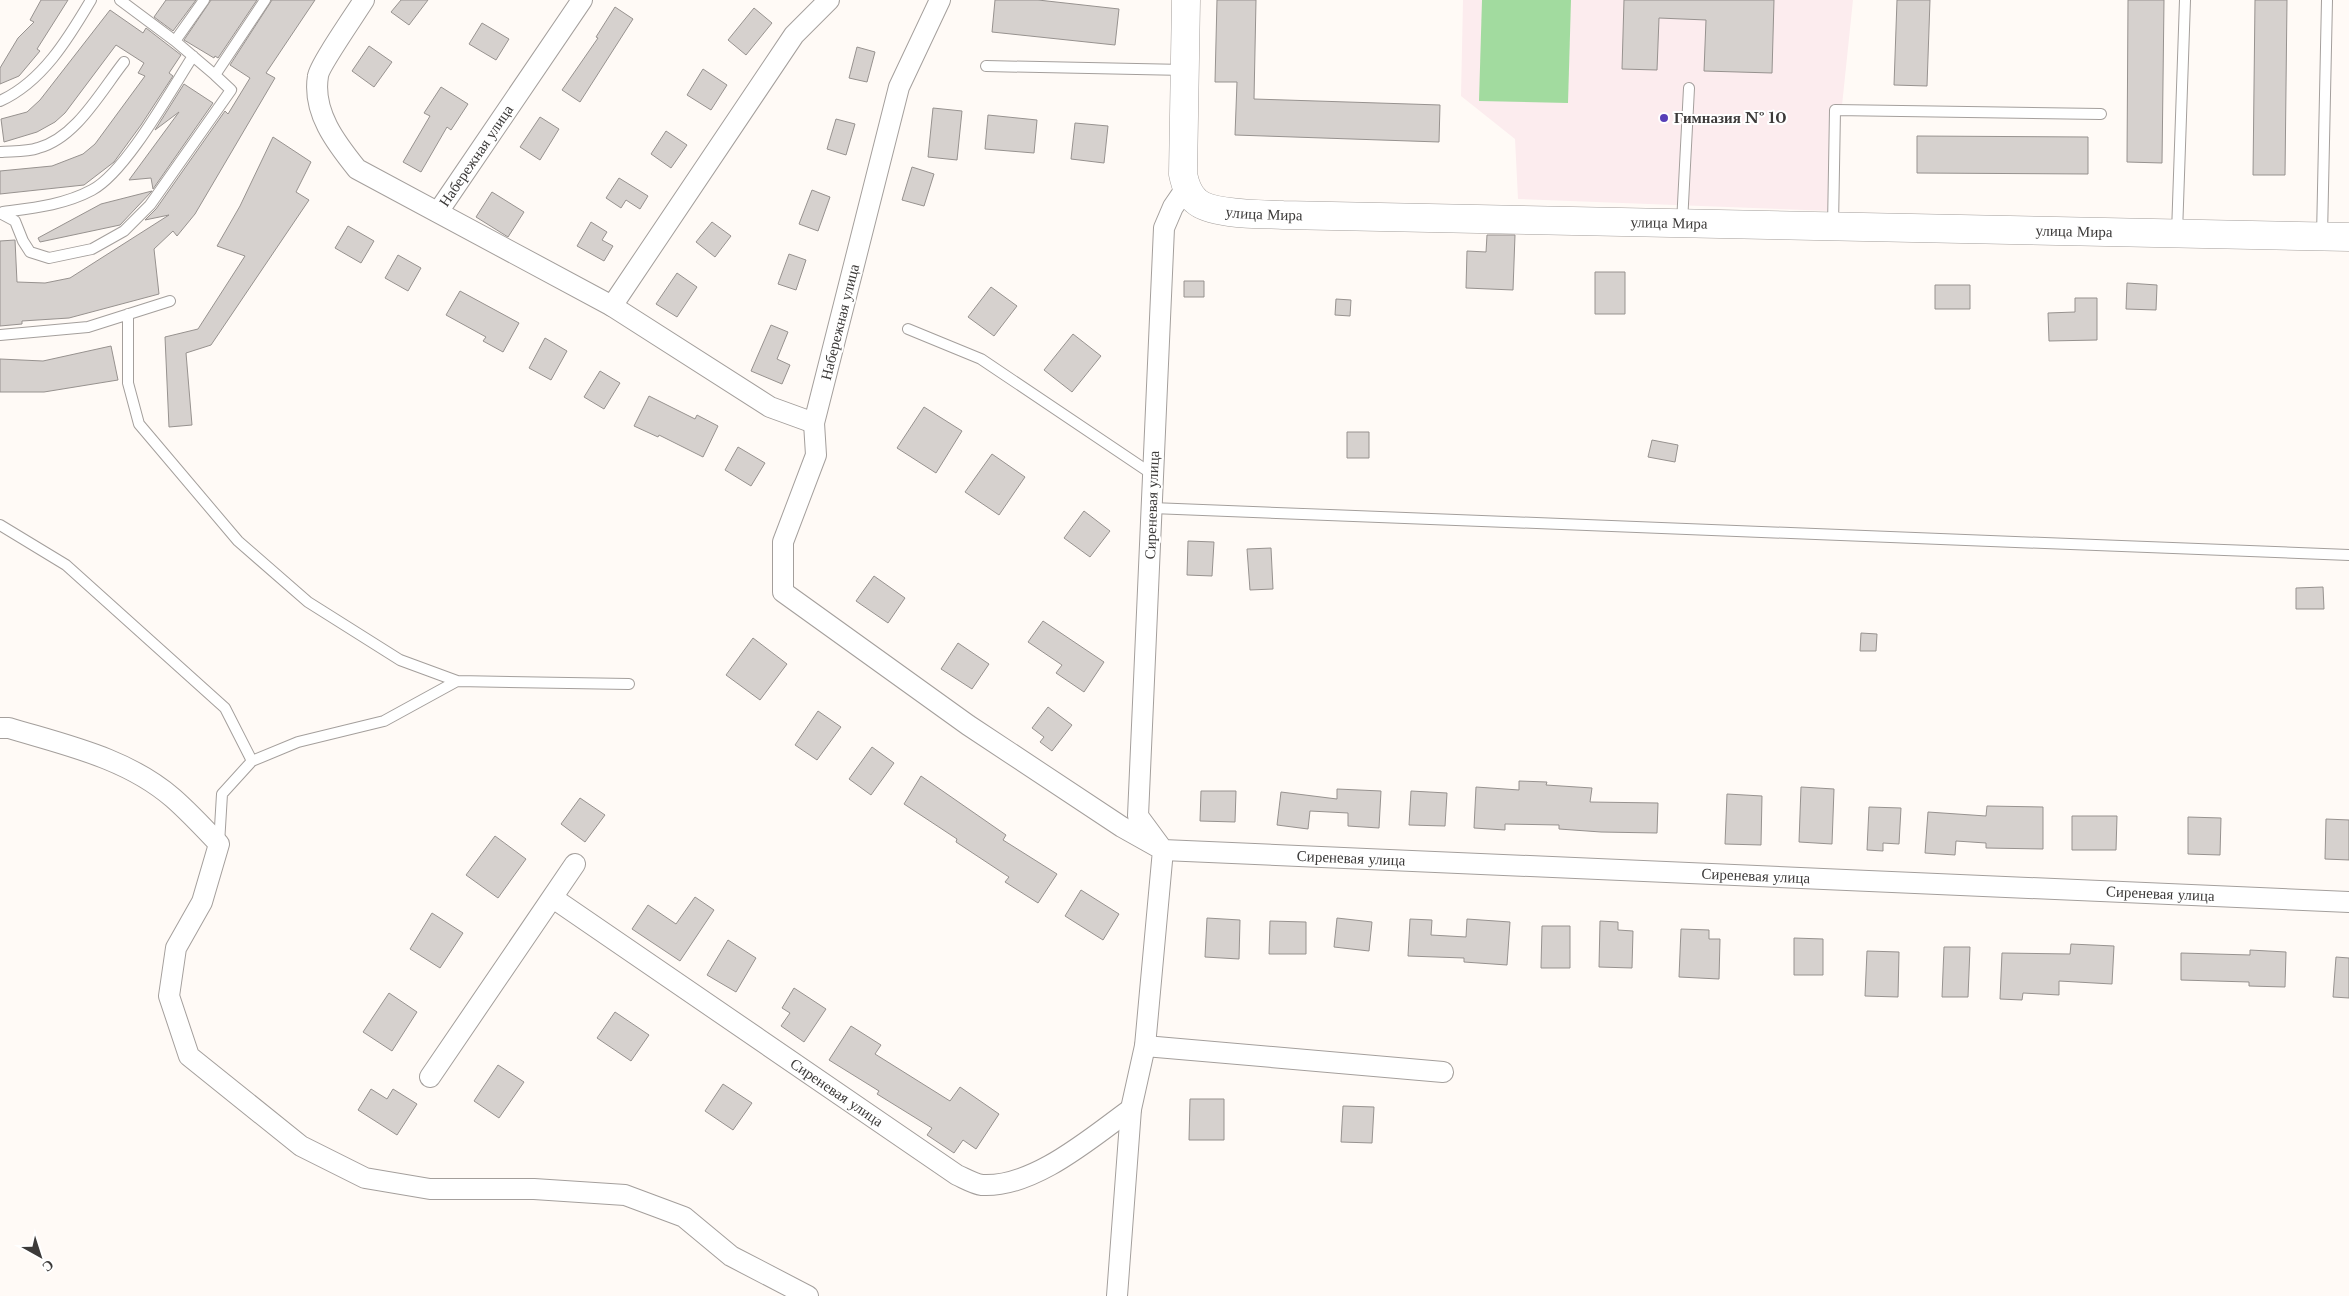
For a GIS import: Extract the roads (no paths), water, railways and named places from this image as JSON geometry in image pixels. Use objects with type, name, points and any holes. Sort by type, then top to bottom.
[{"type":"street","name":"Набережная улица","points":[[364,0],[318,74],[319,109],[338,146],[357,169],[612,306],[770,407],[814,423],[899,87],[940,0]]},
{"type":"street","name":"Набережная улица","points":[[438,212],[582,0]]},
{"type":"street","points":[[612,306],[794,35],[829,0]]},
{"type":"street","points":[[1186,0],[1182,140],[1183,174],[1186,188]]},
{"type":"street","name":"Сиреневая улица","points":[[1163,850],[1138,816],[1164,228],[1172,207],[1186,188]]},
{"type":"street","name":"улица Мира","points":[[1186,188],[1196,202],[1221,211],[1283,215],[2336,237]]},
{"type":"street","name":"Сиреневая улица","points":[[814,423],[816,455],[783,542],[783,592],[968,725],[1122,827],[1163,850],[2349,902]]},
{"type":"street","points":[[0,728],[9,728],[93,753],[133,771],[172,797],[219,844],[202,902],[176,948],[169,996],[189,1056],[301,1146],[365,1178],[430,1189],[534,1189],[625,1195],[684,1217],[731,1256],[808,1296]]},
{"type":"street","points":[[1117,1296],[1131,1109],[1145,1046],[1163,850]]},
{"type":"street","points":[[430,1077],[575,864]]},
{"type":"street","name":"Сиреневая улица","points":[[553,898],[957,1175],[981,1185],[1004,1183],[1029,1175],[1062,1158],[1131,1109]]},
{"type":"street","points":[[1145,1046],[1443,1072]]},
{"type":"lane","points":[[0,101],[18,93],[64,45],[91,0]]},
{"type":"lane","points":[[2,212],[15,221],[23,241],[30,252],[49,258],[92,248],[124,231],[150,205],[231,90],[176,41],[120,0]]},
{"type":"lane","points":[[176,41],[204,0]]},
{"type":"lane","points":[[215,75],[266,0]]},
{"type":"lane","points":[[2177,234],[2185,0]]},
{"type":"lane","points":[[2326,0],[2336,237]]},
{"type":"lane","points":[[2,212],[54,204],[74,198],[94,189],[114,174],[193,56]]},
{"type":"lane","points":[[0,152],[38,149],[57,140],[74,127],[124,62]]},
{"type":"lane","points":[[986,66],[1185,70]]},
{"type":"lane","points":[[1682,224],[1689,88]]},
{"type":"lane","points":[[1833,227],[1834,110],[2101,114]]},
{"type":"lane","points":[[0,335],[88,326],[170,301]]},
{"type":"lane","points":[[128,314],[128,383],[139,424],[238,541],[308,602],[400,660],[457,681],[629,684]]},
{"type":"lane","points":[[908,329],[981,359],[1152,474]]},
{"type":"lane","points":[[1152,508],[2349,555]]},
{"type":"lane","points":[[0,525],[66,565],[225,708],[252,761]]},
{"type":"lane","points":[[219,844],[222,794],[252,761],[298,742],[384,722],[457,681]]},
{"type":"place","name":"Гимназия № 10","points":[[1664,118]]}]
